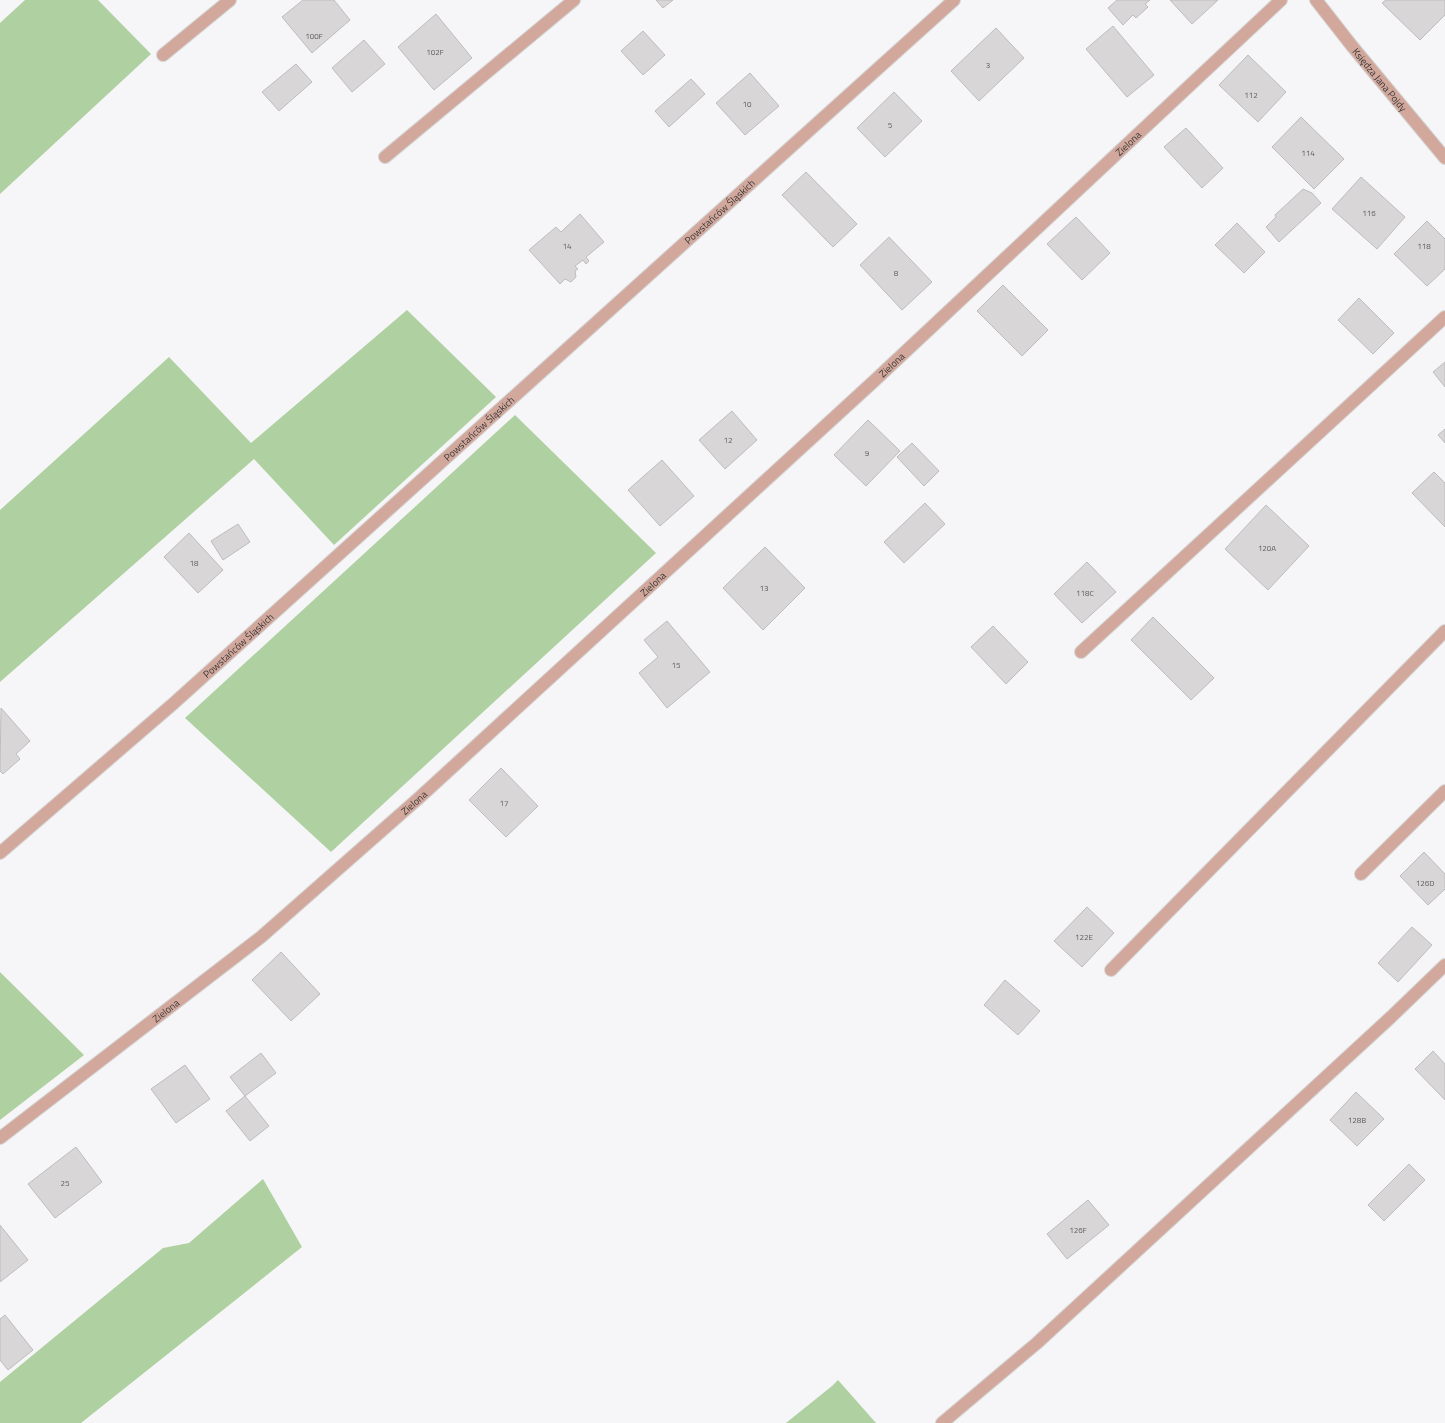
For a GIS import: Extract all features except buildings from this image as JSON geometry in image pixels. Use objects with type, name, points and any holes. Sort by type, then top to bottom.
[{"type":"street","points":[[163,55],[230,0]]},
{"type":"street","points":[[385,156],[574,0]]},
{"type":"street","name":"Powstańców Śląskich","points":[[0,853],[174,703],[954,0]]},
{"type":"street","name":"Zielona","points":[[0,1138],[261,937],[414,802],[873,382],[1281,0]]},
{"type":"street","name":"Księdza Jana Pojdy","points":[[1316,0],[1352,46],[1445,158]]},
{"type":"street","points":[[1081,652],[1445,317]]},
{"type":"street","points":[[1111,970],[1445,631]]},
{"type":"street","points":[[1361,874],[1445,791]]},
{"type":"street","points":[[942,1423],[1037,1343],[1445,965]]},
{"type":"green space","points":[[25,0],[98,0],[151,54],[0,194],[0,23]]},
{"type":"green space","points":[[407,310],[496,397],[334,545],[254,459],[0,682],[0,510],[169,357],[251,443]]},
{"type":"green space","points":[[515,415],[656,553],[331,852],[185,718]]},
{"type":"green space","points":[[0,972],[84,1055],[0,1120]]},
{"type":"green space","points":[[263,1179],[302,1247],[81,1423],[0,1423],[0,1382],[163,1248],[189,1243]]},
{"type":"green space","points":[[838,1380],[876,1423],[786,1423],[832,1386]]}]
